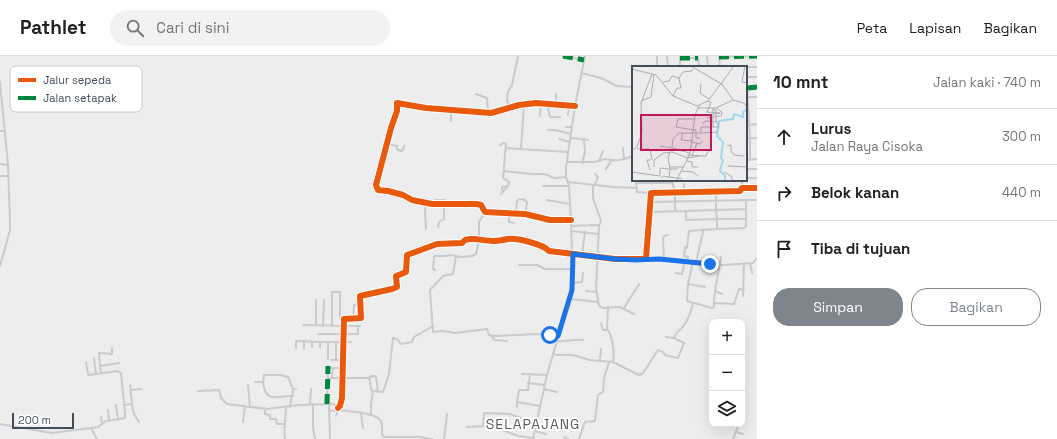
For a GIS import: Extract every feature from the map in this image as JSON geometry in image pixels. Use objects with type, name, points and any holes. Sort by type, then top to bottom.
[{"type":"street","points":[[510,107],[507,100],[508,92],[512,85],[518,56]]},
{"type":"street","points":[[563,56],[584,60]]},
{"type":"street","points":[[467,427],[483,426],[505,431],[518,436],[533,438],[538,421],[547,374],[570,299],[573,283],[572,226],[569,186],[566,177],[575,106],[585,56]]},
{"type":"street","points":[[667,56],[668,66]]},
{"type":"street","points":[[707,56],[708,66]]},
{"type":"street","points":[[719,57],[757,56]]},
{"type":"street","points":[[680,57],[698,57]]},
{"type":"street","points":[[582,73],[601,78],[617,86],[632,87]]},
{"type":"street","points":[[757,77],[747,77],[750,160],[757,160]]},
{"type":"street","points":[[0,82],[8,164],[10,222],[10,230],[0,266]]},
{"type":"street","points":[[747,88],[757,87]]},
{"type":"street","points":[[476,94],[487,98],[488,112]]},
{"type":"street","points":[[556,94],[556,104]]},
{"type":"street","points":[[748,97],[757,97]]},
{"type":"street","points":[[571,220],[550,220],[509,212],[486,212],[480,205],[477,204],[439,205],[426,203],[412,200],[404,195],[377,189],[377,179],[381,170],[391,128],[397,111],[397,103],[451,110],[488,112],[494,112],[524,104],[541,103],[575,106]]},
{"type":"street","points":[[540,116],[541,103]]},
{"type":"street","points":[[521,148],[524,104]]},
{"type":"street","points":[[549,104],[548,108],[550,116],[560,117]]},
{"type":"street","points":[[568,115],[569,106]]},
{"type":"street","points":[[451,110],[451,121]]},
{"type":"street","points":[[749,125],[757,124]]},
{"type":"street","points":[[566,127],[572,127]]},
{"type":"street","points":[[548,130],[571,134]]},
{"type":"street","points":[[0,131],[5,131]]},
{"type":"street","points":[[571,138],[588,140]]},
{"type":"street","points":[[750,138],[757,138]]},
{"type":"street","points":[[559,139],[570,142]]},
{"type":"street","points":[[582,163],[585,152],[584,139]]},
{"type":"street","points":[[500,145],[506,143],[504,178],[509,182],[508,186],[501,194]]},
{"type":"street","points":[[387,144],[397,146],[397,149],[401,151],[403,150],[404,146]]},
{"type":"street","points":[[506,148],[568,152]]},
{"type":"street","points":[[623,148],[624,159]]},
{"type":"street","points":[[599,161],[603,152]]},
{"type":"street","points":[[567,162],[582,163],[604,159],[611,161],[632,156]]},
{"type":"street","points":[[606,169],[611,161]]},
{"type":"street","points":[[0,164],[8,164]]},
{"type":"street","points":[[504,170],[532,174],[546,174],[554,178],[566,177]]},
{"type":"street","points":[[595,174],[598,177],[594,185],[593,198],[601,221],[598,234],[598,302],[600,307],[620,307],[634,314]]},
{"type":"street","points":[[0,176],[8,176]]},
{"type":"street","points":[[742,181],[742,188]]},
{"type":"street","points":[[568,182],[637,188]]},
{"type":"street","points":[[676,211],[675,193],[672,183],[636,182],[637,192],[651,193],[675,193],[684,193],[740,191],[742,188],[757,188]]},
{"type":"street","points":[[684,184],[684,193]]},
{"type":"street","points":[[502,190],[502,186],[508,186]]},
{"type":"street","points":[[543,186],[569,186]]},
{"type":"street","points":[[716,192],[717,228]]},
{"type":"street","points":[[646,259],[651,193]]},
{"type":"street","points":[[435,200],[445,200]]},
{"type":"street","points":[[439,200],[439,205]]},
{"type":"street","points":[[516,213],[518,200],[524,200],[527,202],[525,214]]},
{"type":"street","points":[[548,200],[570,204]]},
{"type":"street","points":[[676,273],[682,274],[688,257],[684,256],[685,248],[687,248],[689,231],[717,228],[744,228],[746,226],[746,200]]},
{"type":"street","points":[[650,202],[757,200]]},
{"type":"street","points":[[426,203],[426,229]]},
{"type":"street","points":[[438,227],[439,222],[444,219],[444,205]]},
{"type":"street","points":[[650,212],[746,209]]},
{"type":"street","points":[[686,211],[686,220],[746,218]]},
{"type":"street","points":[[435,270],[433,269],[434,256],[445,256],[450,254],[456,256],[475,255],[479,240],[479,222],[486,212]]},
{"type":"street","points":[[509,212],[509,222],[514,223]]},
{"type":"street","points":[[572,226],[594,224],[599,226]]},
{"type":"street","points":[[696,262],[703,235],[702,229]]},
{"type":"street","points":[[572,231],[598,234]]},
{"type":"street","points":[[582,254],[585,232]]},
{"type":"street","points":[[664,259],[663,240],[664,236],[668,235]]},
{"type":"street","points":[[332,326],[332,292],[340,292],[340,317],[361,318],[360,296],[397,287],[396,276],[406,272],[407,255],[429,246],[442,243],[462,243],[468,239],[492,241],[504,241],[507,239],[521,240],[542,246],[549,251],[598,257],[636,260],[664,259],[720,265],[753,263],[757,258]]},
{"type":"street","points":[[456,256],[453,274],[443,276],[430,290],[434,332],[443,331],[451,333],[487,329],[489,335],[492,336],[494,340],[507,340]]},
{"type":"street","points":[[693,262],[686,301],[712,308],[714,306],[713,298],[721,257]]},
{"type":"street","points":[[750,263],[752,274]]},
{"type":"street","points":[[743,296],[744,264]]},
{"type":"street","points":[[519,265],[537,265],[545,269],[573,269]]},
{"type":"street","points":[[573,283],[582,282],[583,272]]},
{"type":"street","points":[[624,309],[639,284]]},
{"type":"street","points":[[688,284],[705,287]]},
{"type":"street","points":[[714,303],[734,304],[739,290],[744,290]]},
{"type":"street","points":[[586,291],[597,292]]},
{"type":"street","points":[[715,291],[722,294]]},
{"type":"street","points":[[570,299],[598,302]]},
{"type":"street","points":[[316,300],[316,325]]},
{"type":"street","points":[[323,326],[324,300]]},
{"type":"street","points":[[674,338],[676,332],[682,328],[691,314],[693,303]]},
{"type":"street","points":[[353,318],[354,305],[361,305]]},
{"type":"street","points":[[607,330],[608,308]]},
{"type":"street","points":[[336,416],[342,398],[344,318]]},
{"type":"street","points":[[601,323],[603,330],[610,332],[614,351],[613,362]]},
{"type":"street","points":[[303,325],[359,326],[358,334],[318,334]]},
{"type":"street","points":[[368,378],[370,380],[371,390],[383,392],[389,374],[393,338],[397,339],[401,344],[412,342],[414,337],[433,326]]},
{"type":"street","points":[[492,336],[539,334],[558,336]]},
{"type":"street","points":[[553,353],[556,355],[573,355],[586,359],[613,362],[640,375],[658,350],[663,352],[665,355],[678,358],[684,343],[674,338],[666,337]]},
{"type":"street","points":[[556,341],[566,342],[582,340]]},
{"type":"street","points":[[296,348],[296,341],[350,342]]},
{"type":"street","points":[[304,341],[304,349]]},
{"type":"street","points":[[312,342],[312,347]]},
{"type":"street","points":[[320,342],[320,347]]},
{"type":"street","points":[[328,342],[329,359],[343,360]]},
{"type":"street","points":[[336,342],[336,360]]},
{"type":"street","points":[[101,373],[99,354],[112,354],[112,348]]},
{"type":"street","points":[[600,361],[601,350]]},
{"type":"street","points":[[94,358],[96,374]]},
{"type":"street","points":[[0,424],[52,433],[92,428],[102,425],[109,420],[125,418],[121,372],[117,371],[88,374],[86,362]]},
{"type":"street","points":[[579,439],[585,422],[595,421],[598,395],[603,392],[604,378],[609,362]]},
{"type":"street","points":[[100,366],[119,363]]},
{"type":"street","points":[[328,366],[330,439]]},
{"type":"street","points":[[332,377],[332,368],[343,368]]},
{"type":"street","points":[[522,374],[547,374]]},
{"type":"street","points":[[517,407],[518,392],[520,390],[527,391],[530,374]]},
{"type":"street","points":[[290,406],[293,396],[288,377],[284,375],[264,375],[262,382],[264,390],[270,397],[278,398],[283,395],[293,396]]},
{"type":"street","points":[[328,378],[368,378],[377,376],[378,392]]},
{"type":"street","points":[[255,382],[262,382]]},
{"type":"street","points":[[528,384],[545,385]]},
{"type":"street","points":[[130,385],[134,420]]},
{"type":"street","points":[[248,386],[250,406]]},
{"type":"street","points":[[131,390],[141,388]]},
{"type":"street","points":[[292,389],[296,388]]},
{"type":"street","points":[[311,389],[311,405],[315,439]]},
{"type":"street","points":[[544,389],[557,392]]},
{"type":"street","points":[[198,391],[219,390],[225,403],[245,406],[265,408],[328,404],[335,405],[339,410]]},
{"type":"street","points":[[371,414],[371,404],[374,391]]},
{"type":"street","points":[[517,402],[540,406]]},
{"type":"street","points":[[124,405],[132,404]]},
{"type":"street","points":[[116,405],[118,420]]},
{"type":"street","points":[[243,422],[245,406]]},
{"type":"street","points":[[285,439],[283,429],[286,418],[286,407]]},
{"type":"street","points":[[265,408],[265,414],[269,414],[270,418],[276,419],[277,424],[284,424]]},
{"type":"street","points":[[108,410],[109,420]]},
{"type":"street","points":[[329,411],[339,410],[361,414],[371,414],[381,421],[382,435],[390,438],[430,439]]},
{"type":"street","points":[[483,426],[484,413],[510,414],[526,420],[538,421]]},
{"type":"street","points":[[134,414],[139,422]]},
{"type":"street","points":[[361,414],[363,428]]},
{"type":"street","points":[[444,439],[447,414]]},
{"type":"street","points":[[101,417],[102,425]]},
{"type":"street","points":[[501,418],[505,431]]},
{"type":"street","points":[[733,439],[738,427]]},
{"type":"street","points":[[92,428],[97,439]]},
{"type":"street","points":[[535,431],[546,434]]},
{"type":"street","points":[[736,432],[743,434]]},
{"type":"street","points":[[564,437],[568,439]]},
{"type":"marked path","points":[[563,56],[584,60]]},
{"type":"marked path","points":[[719,57],[757,56]]},
{"type":"marked path","points":[[680,58],[698,58]]},
{"type":"marked path","points":[[748,88],[757,87]]},
{"type":"marked path","points":[[327,404],[328,366]]},
{"type":"cycle path","points":[[571,220],[550,220],[525,214],[485,212],[481,205],[477,204],[432,204],[412,200],[403,195],[388,191],[378,190],[376,185],[397,111],[397,103],[426,108],[491,113],[519,105],[536,103],[575,106]]},
{"type":"cycle path","points":[[338,408],[342,398],[344,319],[361,318],[360,296],[397,287],[396,276],[406,272],[407,255],[437,244],[462,243],[468,239],[493,241],[512,239],[536,244],[546,248],[549,251],[615,259],[646,259],[651,193],[740,191],[742,188],[757,188]]},
{"type":"district","name":"SELAPAJANG","points":[[533,424]]},
{"type":"route","points":[[550,335],[558,336],[571,295],[573,286],[573,254],[615,259],[659,259],[710,264]]}]
